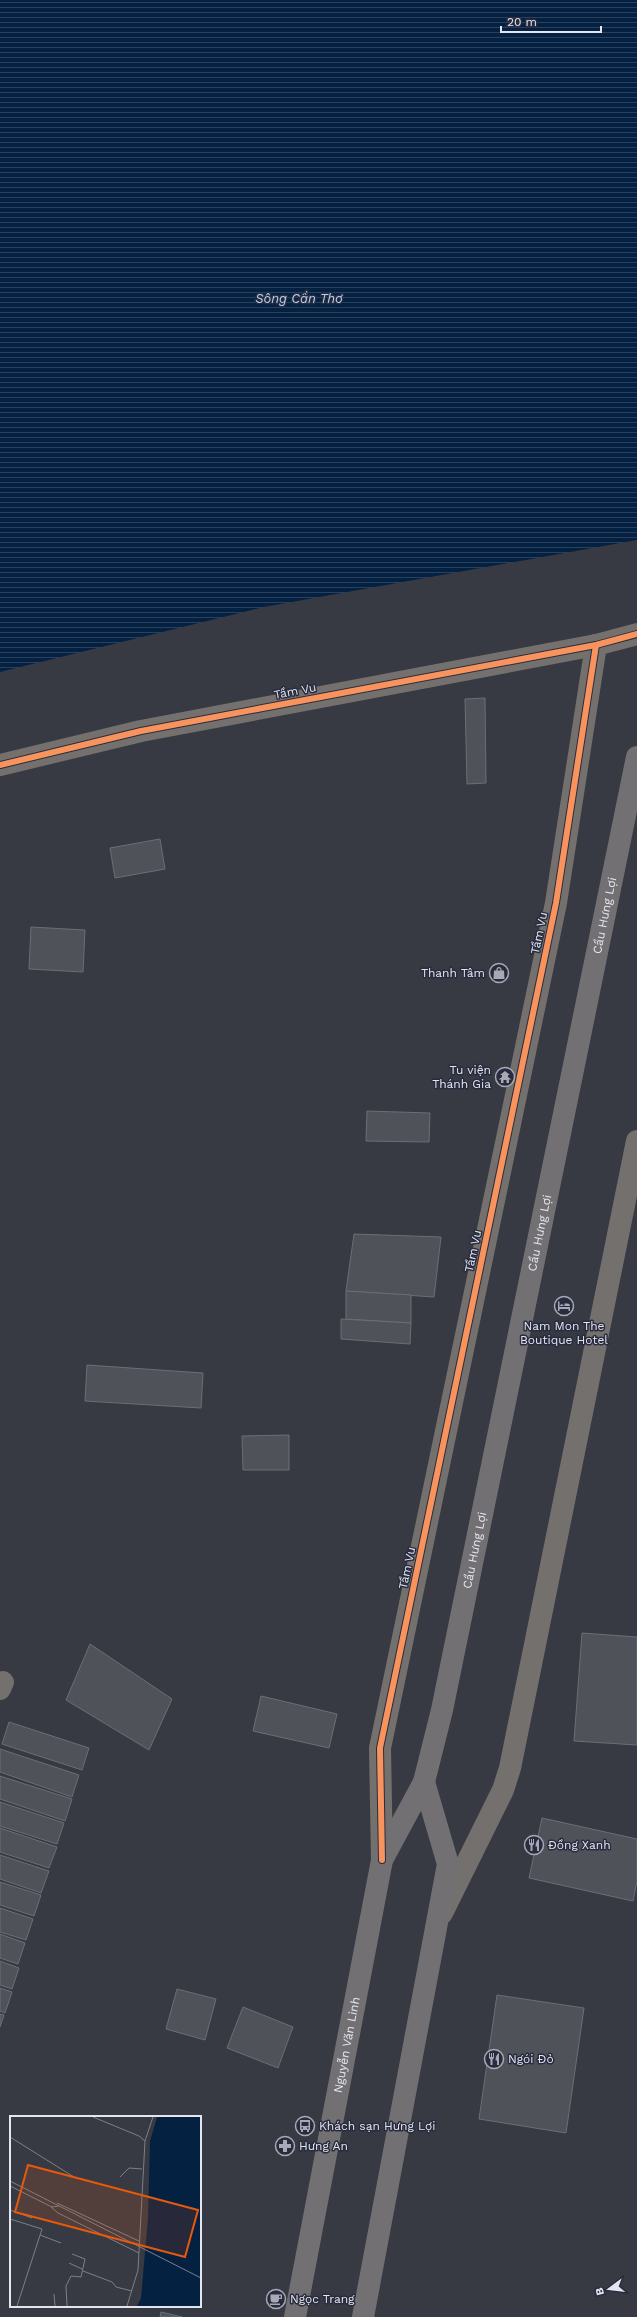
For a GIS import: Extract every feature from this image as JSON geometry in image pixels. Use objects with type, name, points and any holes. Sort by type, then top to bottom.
[{"type":"highway","name":"Cầu Hưng Lợi","points":[[442,1710],[637,757]]},
{"type":"highway","name":"Nguyễn Văn Linh","points":[[295,2317],[382,1860],[424,1782],[442,1710]]},
{"type":"highway","points":[[363,2317],[439,1919],[448,1864],[424,1782]]},
{"type":"street","name":"Tầm Vu","points":[[0,765],[141,731],[596,645],[637,634]]},
{"type":"street","name":"Tầm Vu","points":[[382,1860],[380,1748],[556,903],[596,645]]},
{"type":"street","points":[[439,1919],[502,1790],[510,1768],[637,1141]]},
{"type":"water","name":"Sông Cần Thơ","points":[[0,0],[637,0],[637,540],[264,607],[0,672]]},
{"type":"building","points":[[485,698],[486,783],[467,784],[465,699]]},
{"type":"building","points":[[160,839],[165,869],[115,878],[110,848]]},
{"type":"building","points":[[31,927],[85,930],[83,972],[29,969]]},
{"type":"building","points":[[367,1111],[430,1113],[429,1142],[366,1141]]},
{"type":"building","points":[[354,1234],[441,1237],[434,1297],[346,1291]]},
{"type":"building","points":[[346,1291],[411,1295],[411,1323],[346,1319]]},
{"type":"building","points":[[341,1319],[411,1323],[410,1344],[341,1339]]},
{"type":"building","points":[[87,1365],[203,1373],[201,1408],[85,1401]]},
{"type":"building","points":[[289,1435],[289,1470],[243,1470],[242,1436]]},
{"type":"building","points":[[582,1633],[637,1637],[637,1745],[574,1741]]},
{"type":"building","points":[[90,1644],[172,1699],[149,1750],[66,1700]]},
{"type":"building","points":[[261,1696],[337,1714],[329,1748],[253,1731]]},
{"type":"building","points":[[9,1722],[89,1748],[82,1770],[2,1744]]},
{"type":"building","points":[[0,1749],[79,1775],[72,1797],[0,1772]]},
{"type":"building","points":[[0,1776],[72,1799],[65,1821],[0,1799]]},
{"type":"building","points":[[0,1802],[64,1823],[57,1844],[0,1826]]},
{"type":"building","points":[[542,1818],[637,1839],[637,1881],[633,1901],[529,1878]]},
{"type":"building","points":[[0,1828],[57,1847],[49,1868],[0,1852]]},
{"type":"building","points":[[0,1855],[49,1871],[41,1893],[0,1879]]},
{"type":"building","points":[[0,1882],[41,1895],[34,1916],[0,1905]]},
{"type":"building","points":[[0,1908],[33,1919],[26,1940],[0,1932]]},
{"type":"building","points":[[0,1934],[25,1943],[18,1964],[0,1958]]},
{"type":"building","points":[[0,1961],[19,1968],[12,1989],[0,1985]]},
{"type":"building","points":[[0,1988],[12,1992],[5,2013],[0,2011]]},
{"type":"building","points":[[177,1989],[216,1999],[205,2040],[166,2029]]},
{"type":"building","points":[[497,1995],[584,2008],[566,2133],[479,2119]]},
{"type":"building","points":[[243,2007],[293,2027],[278,2068],[227,2048]]},
{"type":"building","points":[[0,2014],[4,2015],[0,2027]]},
{"type":"building","points":[[161,2312],[182,2317],[160,2317]]},
{"type":"cycle path","points":[[0,765],[141,731],[596,645],[637,634]]},
{"type":"cycle path","points":[[382,1860],[380,1748],[556,903],[596,645]]},
{"type":"place","name":"Thanh Tâm","points":[[499,973]]},
{"type":"place","name":"Tu viện Thánh Gia","points":[[505,1077]]},
{"type":"place","name":"Nam Mon The Boutique Hotel","points":[[564,1306]]},
{"type":"place","name":"Đồng Xanh","points":[[534,1845]]},
{"type":"place","name":"Ngói Đỏ","points":[[494,2059]]},
{"type":"place","name":"Khách sạn Hưng Lợi","points":[[305,2126]]},
{"type":"place","name":"Hưng An","points":[[285,2146]]},
{"type":"place","name":"Ngọc Trang","points":[[276,2299]]}]
